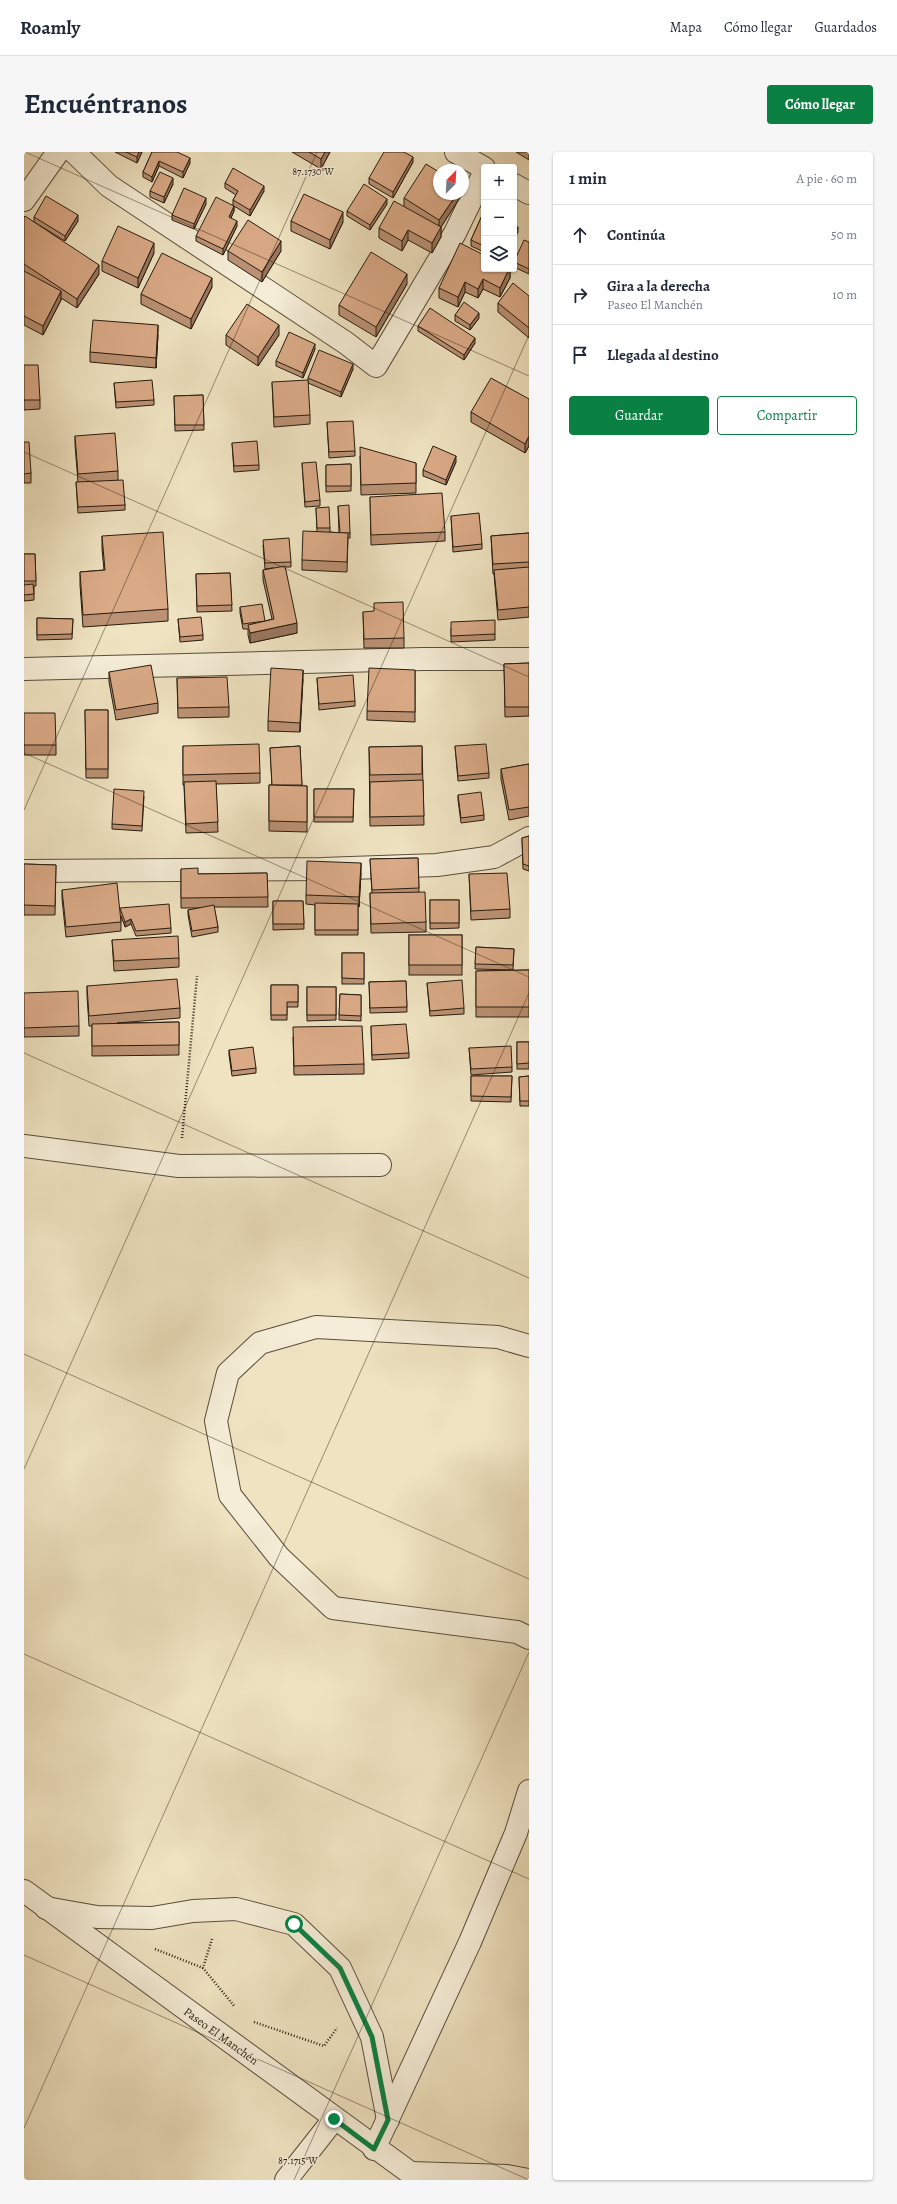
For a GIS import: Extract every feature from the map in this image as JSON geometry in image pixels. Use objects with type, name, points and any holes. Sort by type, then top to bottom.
[{"type":"street","points":[[24,200],[58,152]]},
{"type":"street","points":[[74,152],[109,186],[346,343],[376,366],[455,233],[481,179]]},
{"type":"street","points":[[456,152],[481,166]]},
{"type":"street","points":[[517,187],[529,193]]},
{"type":"street","points":[[24,669],[423,659],[529,659]]},
{"type":"street","points":[[24,871],[322,869],[437,865],[494,857],[529,838]]},
{"type":"street","points":[[24,1146],[179,1166],[380,1165]]},
{"type":"street","points":[[529,1346],[498,1337],[316,1327],[260,1343],[228,1373],[216,1421],[230,1495],[279,1557],[333,1608],[517,1632],[529,1638]]},
{"type":"street","points":[[374,2149],[470,1942],[516,1833],[529,1791]]},
{"type":"street","name":"Paseo El Manchén","points":[[24,1891],[374,2149],[415,2177]]},
{"type":"street","points":[[46,1908],[97,1917],[152,1918],[193,1911],[236,1909],[294,1924],[340,1968],[372,2037],[388,2120]]},
{"type":"street","points":[[286,2180],[334,2119]]},
{"type":"street","points":[[415,2177],[507,2176],[528,2180]]},
{"type":"path","points":[[179,1166],[197,976]]},
{"type":"path","points":[[203,1968],[212,1939],[236,1909]]},
{"type":"path","points":[[152,1918],[151,1948],[203,1968],[238,2012]]},
{"type":"path","points":[[250,2020],[324,2046],[337,2027]]},
{"type":"building","points":[[126,152],[139,152],[137,157]]},
{"type":"building","points":[[152,152],[177,152],[190,158],[183,172],[159,161],[152,177],[143,172]]},
{"type":"building","points":[[309,152],[325,152],[321,159]]},
{"type":"building","points":[[384,152],[404,152],[413,157],[393,192],[369,178]]},
{"type":"building","points":[[426,164],[433,168],[433,200],[453,200],[439,220],[404,198]]},
{"type":"building","points":[[233,168],[264,186],[250,210],[233,200],[238,191],[225,183]]},
{"type":"building","points":[[160,172],[173,178],[164,197],[150,191]]},
{"type":"building","points":[[364,184],[387,199],[370,225],[347,211]]},
{"type":"building","points":[[184,188],[206,198],[194,224],[172,215]]},
{"type":"building","points":[[304,194],[343,212],[330,240],[291,221]]},
{"type":"building","points":[[46,196],[78,215],[65,236],[34,217]]},
{"type":"building","points":[[216,197],[234,206],[229,217],[237,221],[223,249],[196,236]]},
{"type":"building","points":[[394,201],[441,227],[432,243],[408,230],[402,241],[379,228]]},
{"type":"building","points":[[25,216],[99,265],[77,299],[24,264]]},
{"type":"building","points":[[481,218],[481,245],[471,240]]},
{"type":"building","points":[[248,220],[281,241],[262,272],[228,251]]},
{"type":"building","points":[[118,226],[154,243],[138,278],[102,261]]},
{"type":"building","points":[[524,240],[529,242],[529,269],[517,263],[517,255]]},
{"type":"building","points":[[460,243],[481,254],[481,272],[508,272],[500,288],[483,279],[478,289],[465,282],[458,297],[439,288]]},
{"type":"building","points":[[371,252],[407,274],[376,327],[339,305]]},
{"type":"building","points":[[162,253],[212,278],[191,319],[141,294]]},
{"type":"building","points":[[24,271],[61,291],[43,326],[24,316]]},
{"type":"building","points":[[513,283],[529,296],[529,328],[498,303]]},
{"type":"building","points":[[464,302],[479,313],[470,325],[455,315]]},
{"type":"building","points":[[247,304],[279,325],[258,357],[226,335]]},
{"type":"building","points":[[430,308],[475,338],[464,355],[418,326]]},
{"type":"building","points":[[93,320],[158,325],[156,358],[90,352]]},
{"type":"building","points":[[289,332],[315,344],[303,373],[276,361]]},
{"type":"building","points":[[319,350],[353,364],[341,392],[308,378]]},
{"type":"building","points":[[24,365],[38,365],[40,400],[24,400]]},
{"type":"building","points":[[491,378],[529,399],[529,436],[525,444],[471,412]]},
{"type":"building","points":[[152,380],[154,400],[116,402],[114,383]]},
{"type":"building","points":[[308,380],[310,415],[274,417],[272,382]]},
{"type":"building","points":[[203,395],[204,425],[175,425],[174,396]]},
{"type":"building","points":[[353,421],[355,451],[329,452],[327,422]]},
{"type":"building","points":[[115,433],[118,471],[78,474],[75,436]]},
{"type":"building","points":[[257,441],[259,465],[234,466],[232,443]]},
{"type":"building","points":[[24,442],[29,442],[31,473],[24,474]]},
{"type":"building","points":[[433,446],[456,456],[446,480],[423,470]]},
{"type":"building","points":[[360,447],[416,463],[416,483],[361,485]]},
{"type":"building","points":[[316,462],[320,500],[305,502],[302,463]]},
{"type":"building","points":[[351,464],[351,486],[326,486],[326,465]]},
{"type":"building","points":[[123,480],[125,505],[78,507],[76,482]]},
{"type":"building","points":[[442,493],[445,532],[371,535],[370,497]]},
{"type":"building","points":[[349,505],[350,533],[340,533],[338,506]]},
{"type":"building","points":[[329,507],[330,528],[317,528],[316,508]]},
{"type":"building","points":[[479,513],[482,544],[453,547],[451,516]]},
{"type":"building","points":[[303,531],[348,533],[347,562],[302,560]]},
{"type":"building","points":[[163,532],[168,609],[83,615],[80,572],[105,570],[102,536]]},
{"type":"building","points":[[529,533],[529,562],[493,564],[491,536]]},
{"type":"building","points":[[289,538],[291,562],[265,563],[263,540]]},
{"type":"building","points":[[24,554],[35,554],[36,581],[24,581]]},
{"type":"building","points":[[285,566],[297,623],[250,633],[248,625],[274,619],[263,570]]},
{"type":"building","points":[[529,567],[529,607],[498,610],[494,570]]},
{"type":"building","points":[[230,573],[232,605],[197,606],[196,574]]},
{"type":"building","points":[[33,584],[34,594],[24,595],[24,585]]},
{"type":"building","points":[[403,602],[404,638],[364,639],[363,612],[374,611],[374,603]]},
{"type":"building","points":[[262,604],[265,621],[243,624],[240,607]]},
{"type":"building","points":[[201,617],[203,635],[180,637],[178,619]]},
{"type":"building","points":[[37,618],[73,619],[72,634],[37,635]]},
{"type":"building","points":[[495,620],[495,634],[451,636],[451,622]]},
{"type":"building","points":[[529,663],[529,707],[505,707],[504,664]]},
{"type":"building","points":[[151,665],[158,703],[116,710],[109,672]]},
{"type":"building","points":[[271,668],[303,670],[300,723],[268,721]]},
{"type":"building","points":[[369,668],[415,670],[415,712],[367,711]]},
{"type":"building","points":[[353,675],[355,701],[319,704],[317,678]]},
{"type":"building","points":[[227,677],[229,707],[178,708],[177,678]]},
{"type":"building","points":[[85,710],[108,710],[108,769],[86,769]]},
{"type":"building","points":[[24,713],[55,713],[56,745],[24,745]]},
{"type":"building","points":[[259,744],[260,773],[183,775],[183,746]]},
{"type":"building","points":[[486,744],[489,773],[458,776],[455,746]]},
{"type":"building","points":[[300,746],[302,785],[272,785],[270,748]]},
{"type":"building","points":[[422,746],[422,774],[370,775],[369,747]]},
{"type":"building","points":[[529,764],[529,807],[509,810],[501,769]]},
{"type":"building","points":[[423,780],[424,816],[370,817],[370,782]]},
{"type":"building","points":[[216,781],[218,822],[186,824],[184,782]]},
{"type":"building","points":[[269,785],[307,786],[307,822],[269,821]]},
{"type":"building","points":[[114,789],[144,791],[142,826],[112,824]]},
{"type":"building","points":[[314,789],[354,789],[353,817],[314,817]]},
{"type":"building","points":[[481,792],[484,815],[461,818],[458,795]]},
{"type":"building","points":[[529,836],[529,866],[523,864],[522,838]]},
{"type":"building","points":[[418,858],[419,888],[372,890],[370,859]]},
{"type":"building","points":[[307,861],[361,863],[359,897],[306,895]]},
{"type":"building","points":[[24,864],[56,865],[55,906],[24,905]]},
{"type":"building","points":[[198,868],[198,874],[267,873],[268,897],[181,898],[181,869]]},
{"type":"building","points":[[507,873],[510,909],[471,911],[469,874]]},
{"type":"building","points":[[117,883],[121,922],[66,927],[62,890]]},
{"type":"building","points":[[425,892],[426,922],[371,924],[370,893]]},
{"type":"building","points":[[430,900],[459,900],[459,923],[430,923]]},
{"type":"building","points":[[273,901],[303,901],[304,924],[273,924]]},
{"type":"building","points":[[315,903],[358,904],[358,930],[315,930]]},
{"type":"building","points":[[169,904],[171,928],[136,931],[131,919],[125,922],[120,908]]},
{"type":"building","points":[[214,905],[218,927],[192,931],[188,910]]},
{"type":"building","points":[[409,935],[462,935],[462,965],[409,965]]},
{"type":"building","points":[[178,936],[179,958],[114,961],[112,940]]},
{"type":"building","points":[[476,947],[514,949],[513,965],[475,964]]},
{"type":"building","points":[[342,953],[364,953],[364,979],[342,978]]},
{"type":"building","points":[[529,970],[529,1007],[476,1007],[476,971]]},
{"type":"building","points":[[177,979],[180,1008],[89,1016],[87,986]]},
{"type":"building","points":[[462,980],[464,1008],[430,1011],[427,983]]},
{"type":"building","points":[[406,981],[407,1007],[370,1008],[369,982]]},
{"type":"building","points":[[271,985],[298,985],[298,1002],[287,1002],[287,1015],[271,1015]]},
{"type":"building","points":[[307,987],[336,987],[336,1015],[307,1015]]},
{"type":"building","points":[[78,991],[79,1026],[24,1028],[24,993]]},
{"type":"building","points":[[340,994],[361,995],[361,1016],[339,1015]]},
{"type":"building","points":[[179,1022],[179,1045],[92,1046],[92,1024]]},
{"type":"building","points":[[406,1024],[409,1053],[372,1055],[371,1026]]},
{"type":"building","points":[[362,1026],[364,1064],[294,1066],[293,1027]]},
{"type":"building","points":[[517,1042],[529,1042],[529,1063],[517,1064]]},
{"type":"building","points":[[511,1046],[512,1067],[471,1069],[469,1048]]},
{"type":"building","points":[[253,1047],[256,1068],[232,1071],[229,1050]]},
{"type":"building","points":[[471,1076],[512,1076],[511,1097],[471,1096]]},
{"type":"building","points":[[529,1076],[529,1101],[520,1101],[519,1077]]},
{"type":"route","points":[[294,1924],[340,1968],[372,2037],[388,2120],[374,2149],[334,2119]]}]
